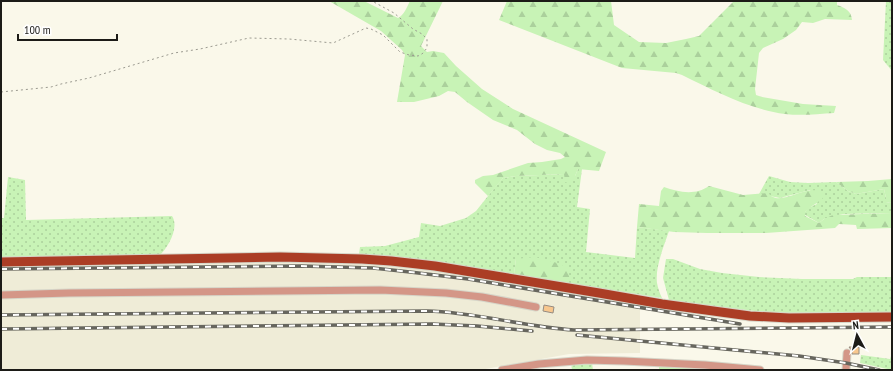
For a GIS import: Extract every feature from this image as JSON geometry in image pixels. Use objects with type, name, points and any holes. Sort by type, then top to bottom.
[{"type":"main road","points":[[1,262],[280,257],[362,259],[435,266],[592,291],[662,304],[750,316],[789,318],[892,317]]},
{"type":"lane","points":[[1,295],[380,290],[446,293],[482,297],[536,307]]},
{"type":"lane","points":[[846,370],[847,353]]},
{"type":"lane","points":[[502,370],[539,364],[587,360],[631,361],[760,370]]},
{"type":"path","points":[[1,92],[51,87],[89,78],[174,53],[249,38],[289,39],[333,43],[366,28],[383,35],[400,52],[418,56],[422,54],[427,48],[426,39],[422,34],[413,29],[394,13],[372,1]]},
{"type":"shaded area","points":[[338,261],[416,267],[640,302],[640,353],[569,354],[480,370],[1,370],[1,265]]},
{"type":"green space","points":[[329,1],[364,1],[398,18],[404,13],[410,1],[443,1],[421,46],[427,52],[433,51],[444,53],[482,89],[513,109],[606,152],[599,171],[578,169],[575,176],[568,183],[565,182],[564,174],[503,178],[488,196],[475,183],[475,180],[483,176],[493,175],[528,163],[561,159],[565,157],[560,153],[547,150],[535,144],[517,130],[493,120],[455,92],[448,91],[439,96],[414,102],[397,102],[405,55],[402,50],[381,31]]},
{"type":"green space","points":[[507,1],[611,1],[614,25],[639,42],[666,43],[699,36],[734,1],[837,1],[837,5],[845,8],[849,12],[852,20],[825,19],[813,23],[802,22],[796,30],[783,39],[763,48],[759,53],[755,89],[756,95],[762,97],[803,104],[836,106],[834,113],[797,115],[771,112],[732,99],[676,73],[622,68],[499,20]]},
{"type":"green space","points":[[886,1],[892,1],[892,71],[883,60]]},
{"type":"green space","points":[[578,169],[582,169],[577,207],[590,209],[586,252],[635,258],[637,227],[669,231],[657,270],[657,283],[662,298],[566,283],[516,259],[514,274],[423,260],[359,254],[360,247],[385,246],[419,237],[421,223],[440,226],[466,218],[476,211],[503,178],[564,174],[575,176]]},
{"type":"green space","points":[[769,176],[790,182],[836,182],[848,191],[856,194],[884,189],[886,202],[892,203],[892,213],[843,214],[824,219],[819,223],[805,215],[808,208],[817,204],[810,190],[780,198],[759,194]]},
{"type":"green space","points":[[8,177],[25,180],[26,220],[172,216],[174,226],[171,238],[165,249],[158,257],[1,260],[1,218],[4,218]]},
{"type":"green space","points":[[892,179],[892,203],[886,202],[884,189],[856,194],[848,191],[836,182],[868,181]]},
{"type":"green space","points":[[709,186],[743,195],[768,193],[772,197],[778,198],[816,190],[822,192],[823,198],[805,212],[805,216],[819,223],[833,215],[892,213],[892,228],[857,229],[856,225],[839,224],[835,228],[766,233],[707,233],[674,232],[637,227],[639,204],[659,206],[661,191],[664,187],[681,192],[692,192]]},
{"type":"green space","points":[[535,257],[561,264],[569,270],[569,278],[566,283],[514,274],[516,259]]},
{"type":"green space","points":[[666,259],[673,259],[700,269],[759,277],[853,279],[857,277],[892,277],[892,312],[772,313],[669,300],[663,278]]},
{"type":"green space","points":[[892,353],[892,370],[860,363],[861,355],[890,359]]},
{"type":"green space","points":[[571,363],[592,363],[593,370],[572,370]]},
{"type":"green space","points":[[659,365],[732,370],[659,370]]},
{"type":"building","points":[[544,305],[554,307],[553,313],[543,311]]},
{"type":"building","points":[[849,347],[859,347],[859,354],[852,354]]},
{"type":"railway","points":[[1,269],[301,266],[373,268],[468,279],[740,324]]},
{"type":"railway","points":[[1,315],[427,311],[464,314],[537,326],[574,330],[892,327]]},
{"type":"railway","points":[[1,329],[432,324],[532,331]]},
{"type":"railway","points":[[577,335],[799,356],[846,363],[879,370]]}]
